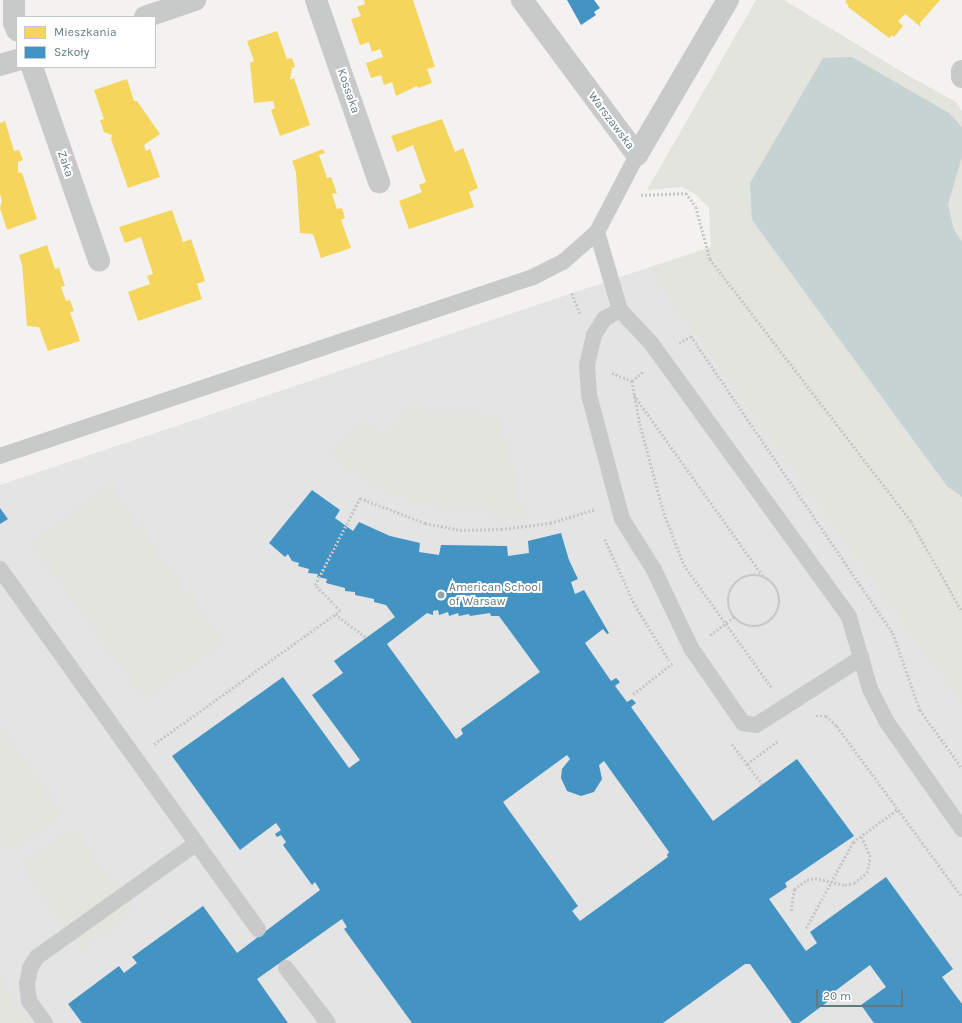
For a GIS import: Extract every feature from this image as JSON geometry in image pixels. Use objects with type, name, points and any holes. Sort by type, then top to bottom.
[{"type":"street","points":[[14,0],[14,24],[16,28]]},
{"type":"street","points":[[148,16],[195,0]]},
{"type":"street","name":"Kossaka","points":[[316,0],[379,182]]},
{"type":"street","name":"Warszawska","points":[[522,0],[637,155],[728,0]]},
{"type":"street","points":[[0,65],[16,60]]},
{"type":"street","name":"Zaka","points":[[32,68],[99,261]]},
{"type":"street","points":[[962,71],[962,78]]},
{"type":"lane","points":[[0,456],[533,277],[563,262],[597,232],[618,188],[637,155]]},
{"type":"lane","points":[[597,232],[620,310],[651,343],[849,617],[870,689],[886,721],[962,829]]},
{"type":"lane","points":[[620,310],[604,319],[594,335],[586,364],[589,395],[622,519],[654,570],[691,648],[743,723],[756,725],[861,658]]},
{"type":"lane","points":[[0,569],[258,929]]},
{"type":"lane","points":[[45,1023],[29,1001],[27,984],[30,968],[37,957],[197,843]]},
{"type":"lane","points":[[286,968],[328,1023]]},
{"type":"path","points":[[618,188],[636,195],[686,193],[696,207],[710,259],[910,521],[962,611]]},
{"type":"path","points":[[691,336],[894,633],[920,710],[962,768]]},
{"type":"path","points":[[632,380],[643,372],[646,366]]},
{"type":"path","points":[[610,370],[612,374],[632,380]]},
{"type":"path","points":[[632,380],[632,393],[664,513],[684,565],[786,705],[802,723],[813,716],[826,716],[837,726],[962,898]]},
{"type":"path","points":[[632,393],[764,578],[772,582],[780,597],[777,613],[765,625],[748,626],[734,617],[730,610],[730,593],[734,585],[748,576],[764,578]]},
{"type":"path","points":[[153,744],[340,611],[314,585],[360,498],[425,523],[460,530],[501,529],[550,523],[597,509]]},
{"type":"path","points":[[335,614],[366,637]]},
{"type":"path","points":[[633,694],[672,664],[676,670]]},
{"type":"path","points":[[747,764],[782,738]]},
{"type":"path","points":[[728,739],[762,784]]},
{"type":"path","points":[[806,928],[853,842],[898,809]]},
{"type":"path","points":[[791,911],[794,889],[800,884],[815,878],[845,885],[854,883],[868,873],[870,857],[861,836]]},
{"type":"shaded area","points":[[756,0],[784,0],[907,75],[956,102],[962,111],[962,706],[647,268],[711,247],[709,208],[695,194],[682,187],[647,190]]},
{"type":"shaded area","points":[[852,57],[949,113],[962,127],[962,156],[948,205],[954,230],[962,241],[962,497],[947,486],[752,220],[750,183],[823,58]]},
{"type":"shaded area","name":"American School of Warsaw","points":[[647,268],[962,706],[962,1023],[0,1023],[0,485]]},
{"type":"shaded area","points":[[407,409],[499,416],[525,515],[496,522],[493,509],[429,505],[377,488],[329,454],[359,423],[389,434]]},
{"type":"shaded area","points":[[110,486],[223,641],[144,698],[32,543]]},
{"type":"shaded area","points":[[2,730],[63,814],[11,851],[0,836],[0,732]]},
{"type":"shaded area","points":[[73,828],[134,911],[82,949],[21,866]]},
{"type":"shaded area","points":[[0,977],[33,1023],[0,1023]]},
{"type":"building: Mieszkania","points":[[364,0],[413,0],[435,67],[427,69],[432,83],[418,88],[417,86],[396,96],[392,82],[384,85],[381,75],[371,78],[366,63],[383,57],[380,49],[372,52],[369,42],[360,45],[351,19],[361,16],[357,7],[365,4]]},
{"type":"building: Mieszkania","points":[[847,0],[940,0],[920,23],[921,27],[905,14],[898,21],[903,26],[894,37],[892,35],[889,38],[848,7],[849,6],[845,2]]},
{"type":"building: Mieszkania","points":[[277,31],[287,59],[292,58],[295,67],[292,68],[290,80],[294,78],[310,125],[280,136],[271,110],[275,108],[273,101],[254,103],[250,63],[254,61],[247,41]]},
{"type":"building: Mieszkania","points":[[127,79],[134,101],[137,101],[160,134],[144,145],[146,151],[150,149],[160,177],[128,188],[111,139],[112,135],[104,132],[100,120],[104,119],[94,90]]},
{"type":"building: Mieszkania","points":[[442,119],[455,152],[463,148],[478,188],[469,192],[474,207],[409,229],[399,201],[422,192],[419,185],[426,182],[413,145],[397,152],[391,136]]},
{"type":"building: Mieszkania","points":[[5,121],[14,151],[19,150],[23,160],[18,162],[18,172],[22,173],[37,219],[7,230],[0,208],[2,201],[0,194],[0,123]]},
{"type":"building: Mieszkania","points":[[323,149],[325,153],[319,155],[327,178],[331,177],[337,193],[332,194],[337,209],[342,208],[345,218],[341,220],[351,248],[321,258],[313,234],[300,233],[296,172],[292,161]]},
{"type":"building: Mieszkania","points":[[172,210],[183,242],[191,239],[205,281],[197,284],[202,299],[138,321],[128,292],[150,284],[147,276],[153,274],[141,237],[125,243],[119,227]]},
{"type":"building: Mieszkania","points":[[47,245],[55,269],[59,268],[65,286],[61,287],[66,301],[70,300],[74,311],[70,312],[80,341],[48,351],[39,327],[27,326],[22,264],[19,255]]},
{"type":"building: Szkoły","points":[[567,0],[594,0],[600,8],[594,12],[596,15],[581,25]]},
{"type":"building: Szkoły","points":[[312,490],[340,510],[335,518],[353,531],[359,522],[390,536],[420,543],[419,552],[439,555],[441,545],[507,546],[508,556],[529,553],[528,541],[561,533],[569,560],[578,579],[571,582],[575,594],[584,590],[609,633],[607,634],[603,629],[585,643],[611,681],[616,678],[620,682],[615,686],[627,702],[632,699],[636,703],[631,707],[713,821],[797,759],[854,836],[785,883],[787,887],[769,899],[806,951],[817,943],[810,932],[886,877],[953,969],[942,977],[962,1004],[962,1023],[874,1023],[861,1005],[886,987],[870,965],[835,991],[838,994],[799,1023],[792,1023],[750,964],[745,964],[663,1023],[412,1023],[344,929],[347,927],[342,919],[257,979],[288,1023],[82,1023],[68,1004],[119,966],[124,973],[137,963],[132,957],[203,906],[237,953],[320,890],[315,882],[312,885],[283,845],[286,842],[281,835],[277,837],[275,834],[281,830],[276,823],[240,850],[172,756],[283,677],[349,768],[360,760],[312,695],[343,673],[334,661],[395,617],[386,605],[374,602],[374,599],[355,595],[355,592],[345,591],[345,588],[326,583],[327,579],[317,577],[318,574],[308,573],[309,569],[298,566],[299,563],[292,561],[288,554],[285,557],[269,543]],"holes":[[[438,610],[439,615],[448,612],[449,616],[458,613],[459,616],[490,613],[491,616],[499,616],[540,672],[461,729],[463,734],[456,739],[387,644],[427,613],[433,615],[433,611]],[[567,755],[570,759],[562,769],[561,778],[567,791],[581,796],[594,792],[602,779],[599,765],[604,761],[669,852],[667,855],[668,857],[580,921],[572,911],[578,906],[503,802]]]},
{"type":"building: Szkoły","points":[[0,508],[8,519],[0,524]]},
{"type":"place","name":"American School of Warsaw","points":[[441,595]]}]
